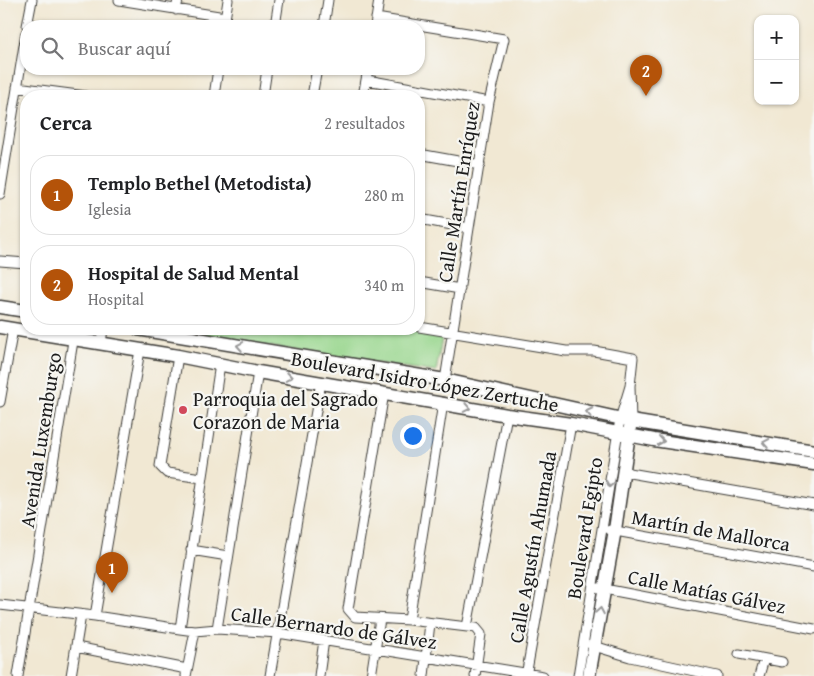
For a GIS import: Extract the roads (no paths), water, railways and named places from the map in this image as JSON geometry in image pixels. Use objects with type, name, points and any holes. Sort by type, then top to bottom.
[{"type":"main road","points":[[0,307],[20,310]]},
{"type":"main road","name":"Boulevard Isidro López Zertuche","points":[[0,327],[20,330]]},
{"type":"main road","name":"Boulevard Isidro López Zertuche","points":[[78,335],[101,343],[258,372],[507,415],[572,424],[654,440],[814,464]]},
{"type":"main road","name":"Boulevard Isidro López Zertuche","points":[[174,335],[445,380],[626,420],[814,452]]},
{"type":"main road","name":"Boulevard Egipto","points":[[589,676],[589,645],[608,530],[624,472],[626,420]]},
{"type":"street","points":[[28,20],[32,0]]},
{"type":"street","points":[[119,0],[220,20]]},
{"type":"street","points":[[176,10],[178,0]]},
{"type":"street","points":[[224,20],[228,0]]},
{"type":"street","points":[[276,20],[279,0]]},
{"type":"street","points":[[325,20],[328,0]]},
{"type":"street","points":[[376,20],[379,0]]},
{"type":"street","name":"Calle Martín Enríquez","points":[[425,29],[504,39],[489,102],[445,380]]},
{"type":"street","points":[[0,194],[20,70]]},
{"type":"street","points":[[215,90],[217,75]]},
{"type":"street","points":[[264,90],[267,75]]},
{"type":"street","points":[[313,90],[316,75]]},
{"type":"street","points":[[365,90],[367,75]]},
{"type":"street","points":[[367,80],[422,90]]},
{"type":"street","points":[[17,88],[31,90]]},
{"type":"street","points":[[425,90],[489,102]]},
{"type":"street","points":[[425,155],[480,165]]},
{"type":"street","points":[[425,220],[469,228]]},
{"type":"street","points":[[0,261],[20,263]]},
{"type":"street","points":[[425,283],[460,289]]},
{"type":"street","points":[[425,328],[452,333]]},
{"type":"street","points":[[0,402],[13,329]]},
{"type":"street","name":"Boulevard Egipto","points":[[452,333],[566,350],[594,351],[633,358],[626,420]]},
{"type":"street","name":"Avenida Luxemburgo","points":[[18,676],[75,335]]},
{"type":"street","points":[[101,343],[102,335]]},
{"type":"street","points":[[95,616],[140,350]]},
{"type":"street","points":[[178,356],[160,466],[167,473],[202,478]]},
{"type":"street","points":[[180,630],[220,364]]},
{"type":"street","points":[[217,629],[258,372]]},
{"type":"street","points":[[270,676],[321,382]]},
{"type":"street","points":[[384,393],[348,609],[355,617],[409,620],[472,628],[481,634],[475,676]]},
{"type":"street","points":[[409,620],[443,403]]},
{"type":"street","points":[[472,628],[507,415]]},
{"type":"street","name":"Calle Agustín Ahumada","points":[[527,675],[572,424]]},
{"type":"street","name":"Boulevard Egipto","points":[[608,530],[624,434]]},
{"type":"street","points":[[624,472],[814,505]]},
{"type":"street","name":"Martín de Mallorca","points":[[608,530],[814,567]]},
{"type":"street","points":[[191,550],[228,556]]},
{"type":"street","name":"Calle Matías Gálvez","points":[[599,588],[814,629]]},
{"type":"street","name":"Calle Bernardo de Gálvez","points":[[0,605],[95,616],[180,630],[217,629],[278,633],[477,665],[527,675],[543,676]]},
{"type":"street","points":[[71,676],[81,615]]},
{"type":"street","points":[[371,676],[380,619]]},
{"type":"street","points":[[424,676],[430,623]]},
{"type":"street","points":[[76,648],[186,673],[195,631]]},
{"type":"street","points":[[319,676],[324,640]]},
{"type":"street","points":[[589,645],[639,659],[716,676]]},
{"type":"street","name":"Boulevard Egipto","points":[[578,676],[589,645]]},
{"type":"street","points":[[739,654],[782,662]]},
{"type":"street","points":[[759,676],[764,659]]},
{"type":"place","name":"Hospital de Salud Mental","points":[[646,96]]},
{"type":"place","name":"Parroquia del Sagrado Corazon de Maria","points":[[183,410]]},
{"type":"place","name":"Templo Bethel (Metodista)","points":[[112,593]]}]
